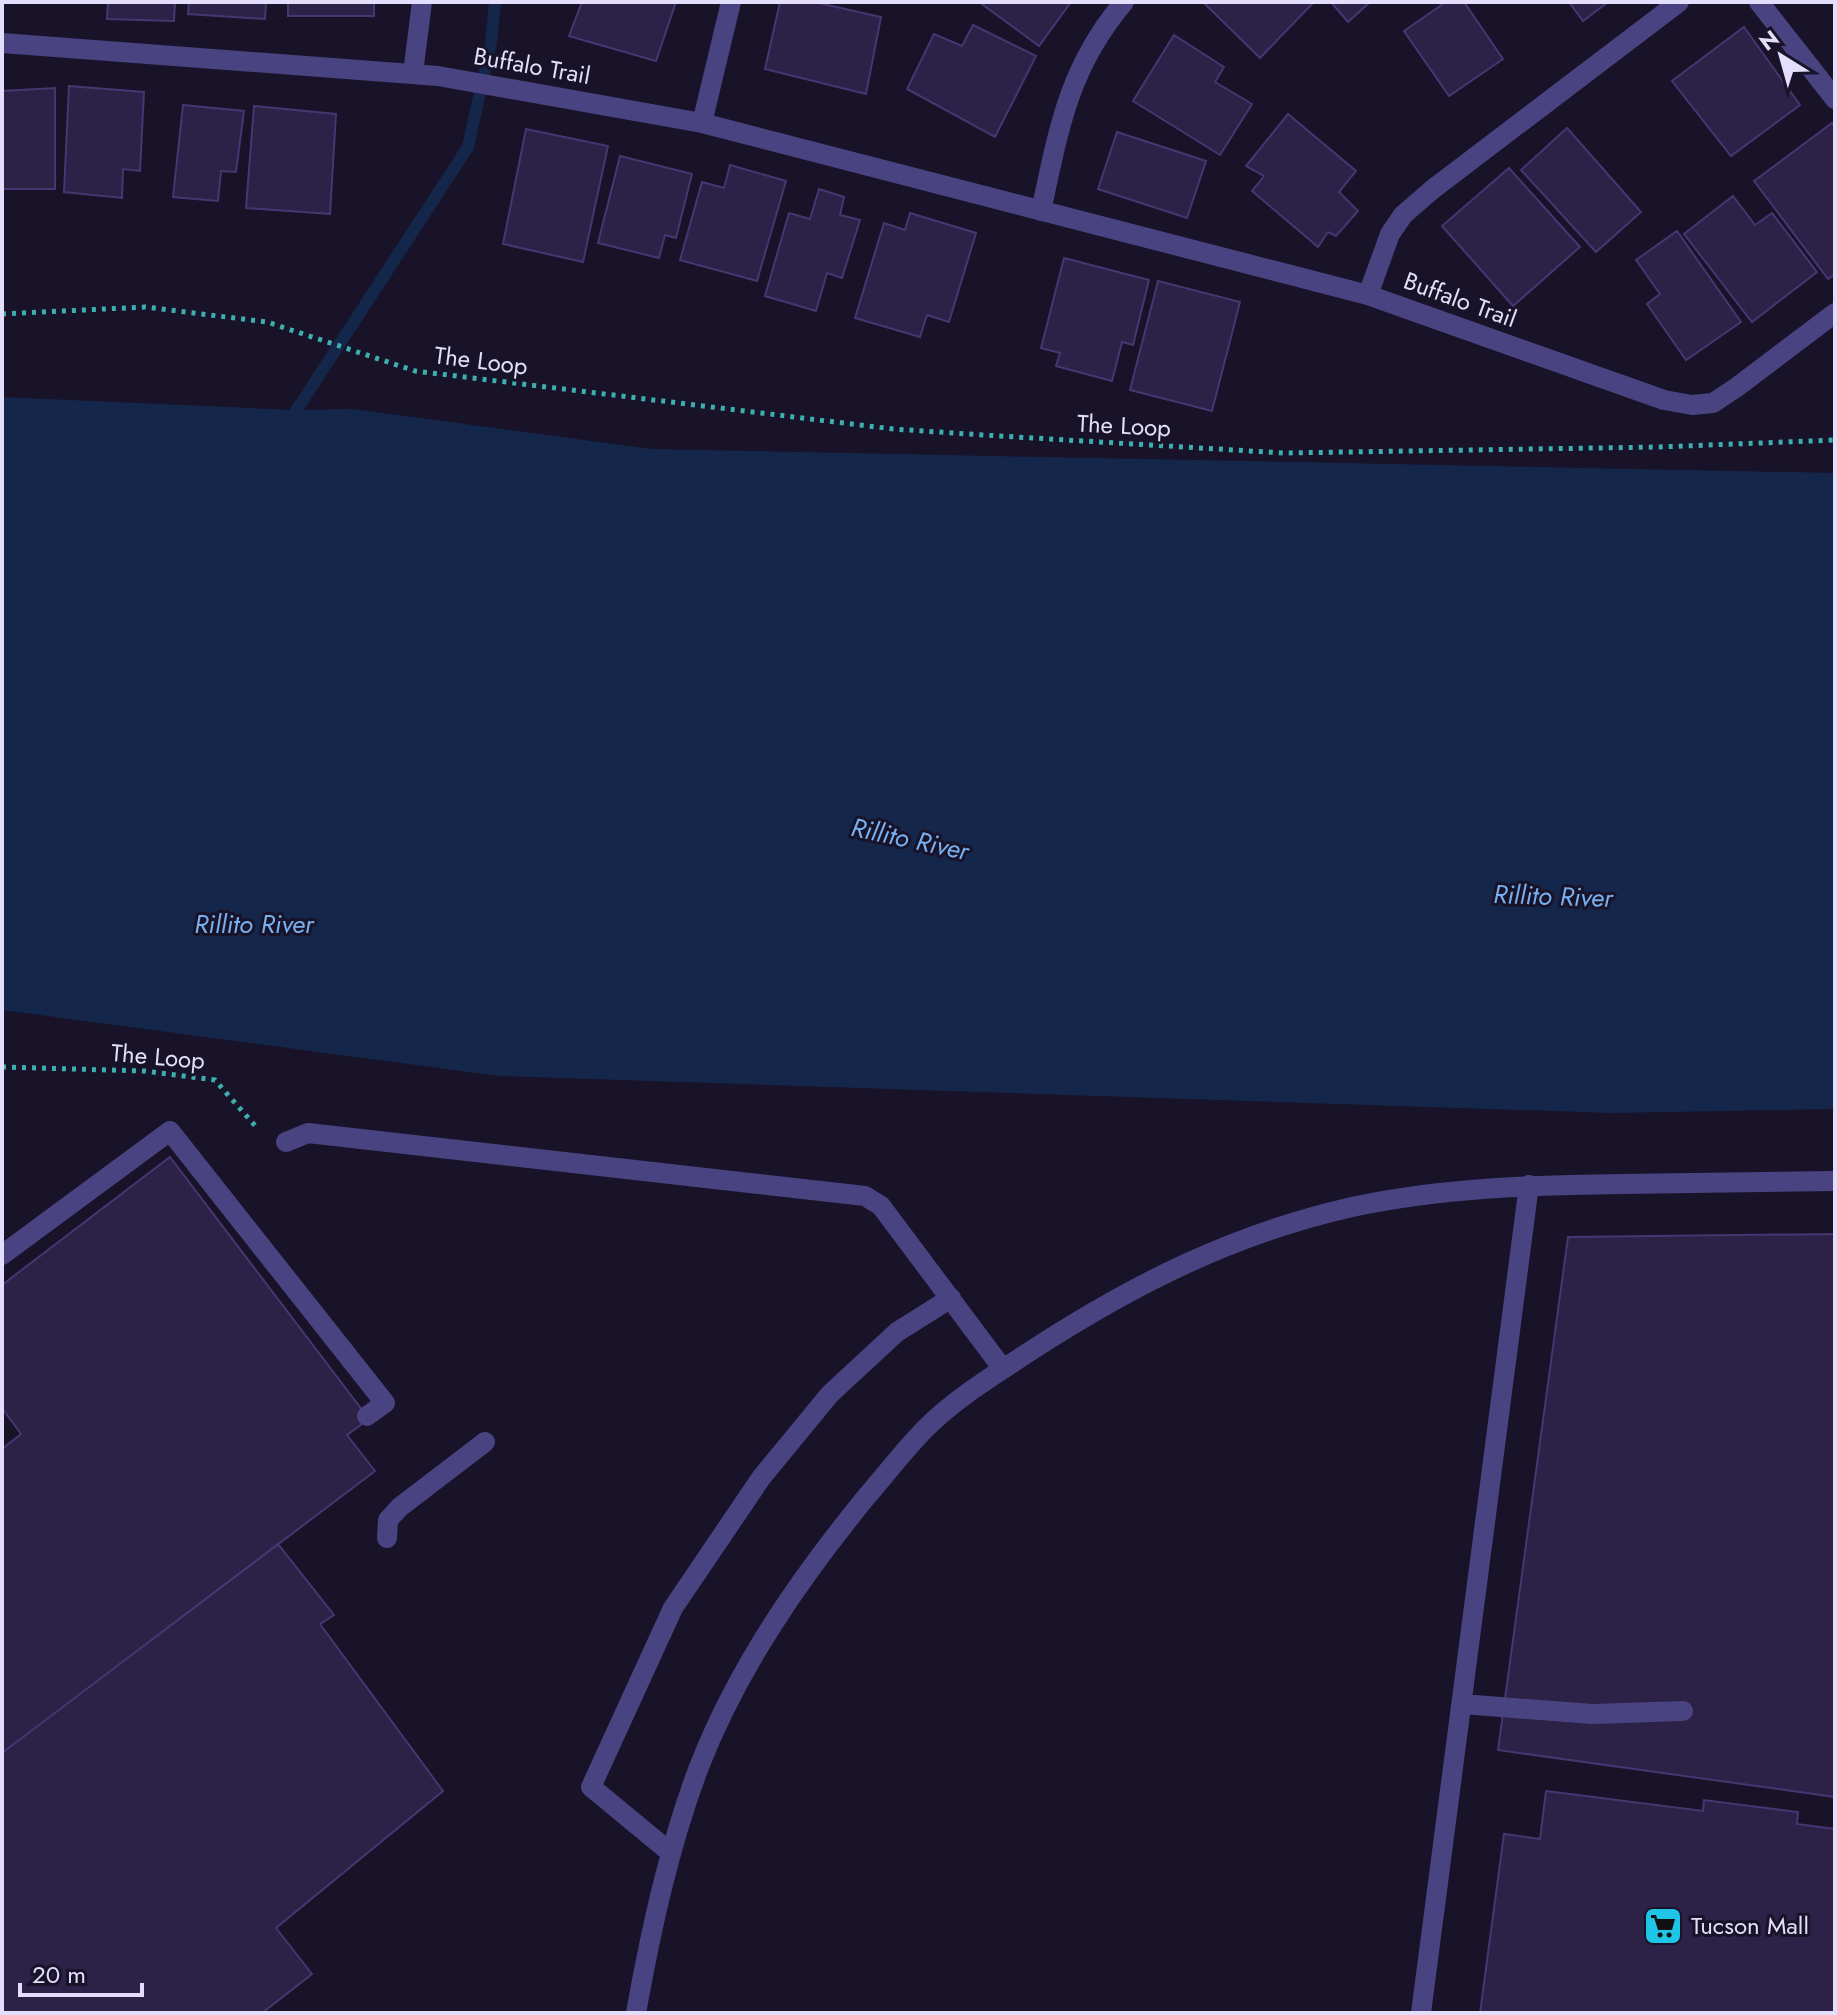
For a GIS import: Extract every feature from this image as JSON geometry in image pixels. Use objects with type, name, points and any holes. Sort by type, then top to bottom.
[{"type":"street","points":[[413,73],[422,2]]},
{"type":"street","points":[[702,123],[731,2]]},
{"type":"street","points":[[1041,211],[1065,105],[1085,57],[1124,2]]},
{"type":"street","points":[[1368,295],[1390,234],[1403,215],[1679,2]]},
{"type":"street","points":[[1759,2],[1835,99]]},
{"type":"street","name":"Buffalo Trail","points":[[2,43],[413,73],[520,89],[702,123],[1368,295],[1664,400],[1692,405],[1713,403],[1835,313]]},
{"type":"street","points":[[2,1255],[170,1131],[385,1403],[367,1416]]},
{"type":"street","points":[[277,1141],[308,1133],[865,1196],[881,1206],[1003,1369]]},
{"type":"street","points":[[636,2013],[671,1853],[699,1767],[751,1661],[796,1588],[858,1507],[925,1429],[964,1396],[1109,1301],[1145,1282],[1263,1232],[1367,1204],[1459,1189],[1529,1185],[1835,1181]]},
{"type":"street","points":[[1421,2013],[1529,1185]]},
{"type":"street","points":[[671,1853],[591,1787],[673,1608],[761,1478],[830,1394],[897,1332],[951,1298]]},
{"type":"street","points":[[387,1538],[388,1520],[400,1507],[485,1442]]},
{"type":"street","points":[[1462,1704],[1592,1714],[1683,1711]]},
{"type":"path","name":"The Loop","points":[[2,314],[145,307],[267,322],[415,371],[893,429],[1284,453],[1659,447],[1835,440]]},
{"type":"path","name":"The Loop","points":[[2,1067],[145,1071],[215,1080],[277,1141]]},
{"type":"water","name":"Rillito River","points":[[2,397],[295,410],[353,409],[651,449],[1835,473],[1835,1109],[1612,1113],[499,1076],[2,1010]]},
{"type":"building","points":[[108,2],[175,2],[174,21],[107,19]]},
{"type":"building","points":[[189,2],[266,2],[265,19],[188,14]]},
{"type":"building","points":[[288,2],[374,2],[374,16],[288,16]]},
{"type":"building","points":[[582,2],[676,2],[656,61],[569,36]]},
{"type":"building","points":[[780,2],[814,2],[881,17],[866,94],[765,69]]},
{"type":"building","points":[[979,2],[1071,2],[1039,46]]},
{"type":"building","points":[[1203,2],[1314,2],[1260,58]]},
{"type":"building","points":[[1331,2],[1370,2],[1348,22]]},
{"type":"building","points":[[1446,2],[1464,2],[1503,59],[1449,96],[1404,31]]},
{"type":"building","points":[[1569,2],[1608,2],[1583,21]]},
{"type":"building","points":[[973,25],[1036,56],[995,137],[907,89],[934,34],[962,46]]},
{"type":"building","points":[[1744,27],[1800,105],[1731,156],[1672,81]]},
{"type":"building","points":[[1174,35],[1224,67],[1215,82],[1252,104],[1220,155],[1133,101]]},
{"type":"building","points":[[69,86],[144,92],[140,171],[123,169],[122,198],[64,192]]},
{"type":"building","points":[[55,88],[55,189],[2,189],[2,91]]},
{"type":"building","points":[[183,105],[244,111],[236,172],[221,171],[218,201],[173,197]]},
{"type":"building","points":[[254,106],[336,114],[330,214],[246,208]]},
{"type":"building","points":[[1288,114],[1356,171],[1339,192],[1358,211],[1336,236],[1328,232],[1318,247],[1252,191],[1264,176],[1246,166]]},
{"type":"building","points":[[1832,123],[1835,127],[1835,274],[1828,279],[1754,181]]},
{"type":"building","points":[[1567,128],[1641,212],[1596,252],[1521,170]]},
{"type":"building","points":[[526,129],[608,146],[583,262],[503,244]]},
{"type":"building","points":[[1117,132],[1206,161],[1187,218],[1098,189]]},
{"type":"building","points":[[620,156],[692,174],[676,238],[665,235],[659,258],[598,243]]},
{"type":"building","points":[[730,165],[786,181],[757,281],[680,260],[702,182],[724,188]]},
{"type":"building","points":[[1509,168],[1580,247],[1513,306],[1442,226]]},
{"type":"building","points":[[819,189],[844,197],[840,215],[860,220],[842,278],[827,273],[816,311],[765,296],[789,213],[810,219]]},
{"type":"building","points":[[1733,196],[1755,225],[1772,213],[1817,272],[1752,322],[1684,234]]},
{"type":"building","points":[[910,213],[976,233],[949,322],[927,315],[920,337],[855,318],[884,223],[905,230]]},
{"type":"building","points":[[1677,231],[1741,322],[1686,360],[1647,304],[1660,294],[1636,260]]},
{"type":"building","points":[[1064,258],[1149,280],[1133,345],[1122,342],[1112,381],[1056,366],[1060,353],[1041,348]]},
{"type":"building","points":[[1158,281],[1240,302],[1212,411],[1130,390]]},
{"type":"building","points":[[170,1157],[369,1419],[347,1435],[375,1471],[2,1753],[2,1449],[21,1434],[2,1408],[2,1285]]},
{"type":"building","points":[[1835,1234],[1835,1797],[1498,1750],[1568,1237]]},
{"type":"building","points":[[278,1544],[334,1615],[320,1624],[443,1791],[276,1928],[312,1974],[262,2013],[2,2013],[2,1753]]},
{"type":"building","name":"Tucson Mall","points":[[1546,1791],[1703,1811],[1704,1800],[1798,1812],[1797,1824],[1835,1829],[1835,2013],[1480,2013],[1504,1834],[1540,1839]]},
{"type":"waterway","points":[[288,423],[468,147],[491,43],[495,2]]},
{"type":"place","name":"Tucson Mall","points":[[1663,1926]]}]
